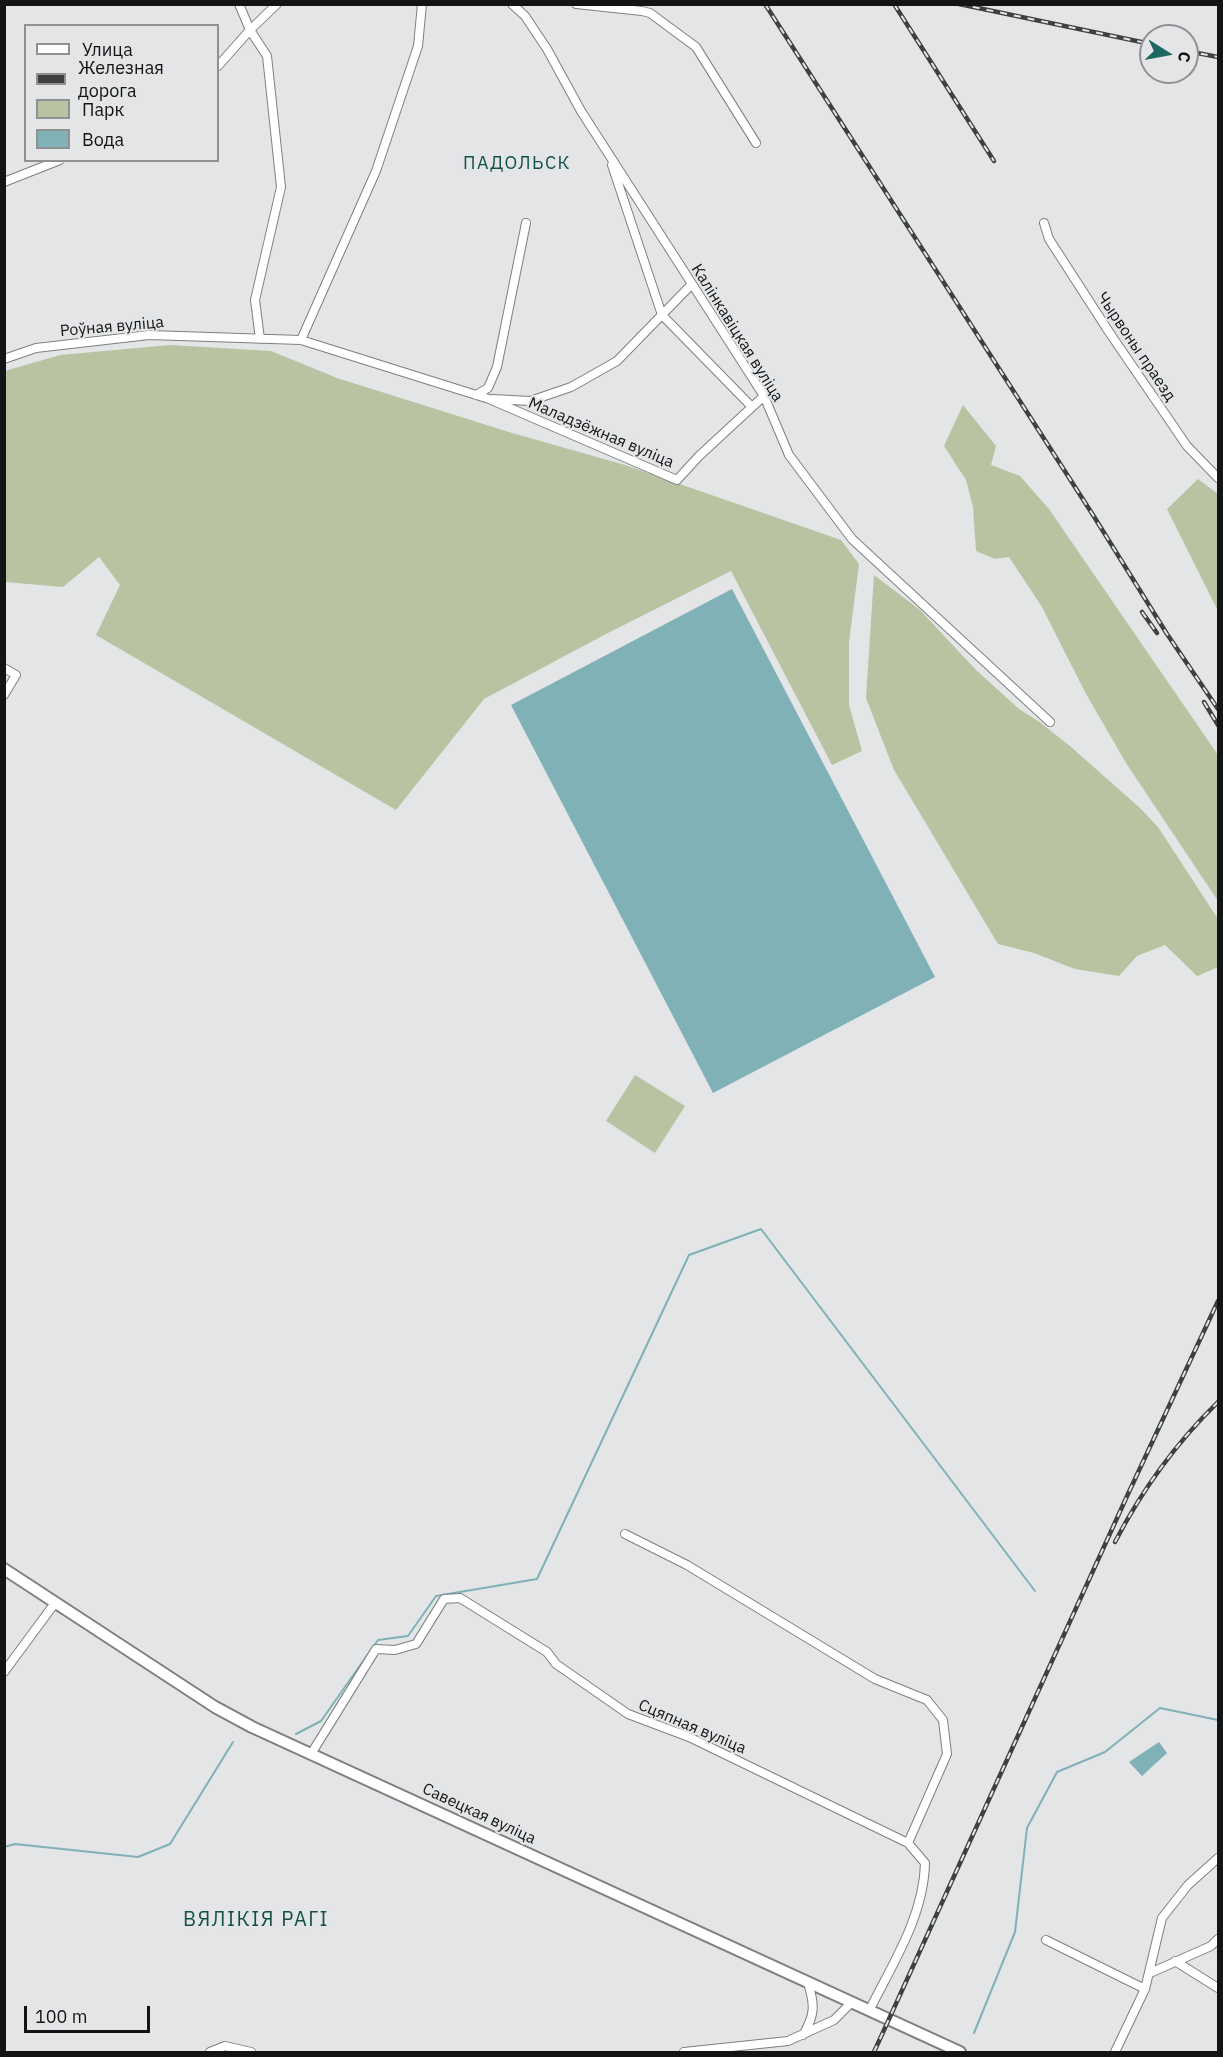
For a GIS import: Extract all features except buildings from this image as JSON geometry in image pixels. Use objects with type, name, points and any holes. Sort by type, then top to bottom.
[{"type":"main road","name":"Савецкая вуліца","points":[[4,1569],[215,1707],[252,1727],[960,2052]]},
{"type":"street","points":[[239,4],[250,30],[267,56],[280,187],[255,300],[260,339]]},
{"type":"street","points":[[301,340],[376,171],[418,46],[422,4]]},
{"type":"street","name":"Калінкавіцкая вуліца","points":[[512,4],[525,16],[548,49],[581,111],[764,396],[789,455],[852,539],[1050,722]]},
{"type":"street","points":[[576,4],[650,13],[696,47],[756,143]]},
{"type":"street","points":[[219,65],[250,30],[278,5]]},
{"type":"street","points":[[608,154],[662,315],[752,407],[764,396]]},
{"type":"street","points":[[4,182],[55,162]]},
{"type":"street","points":[[476,395],[488,387],[497,367],[526,223]]},
{"type":"street","name":"Чырвоны праезд","points":[[1044,223],[1049,239],[1109,332],[1187,446],[1218,478]]},
{"type":"street","points":[[489,399],[530,400],[571,387],[617,361],[692,284]]},
{"type":"street","name":"Роўная вуліца","points":[[4,359],[36,348],[148,335],[260,339]]},
{"type":"street","name":"Маладзёжная вуліца","points":[[260,339],[301,340],[489,399],[677,480],[699,456],[752,407]]},
{"type":"street","points":[[4,668],[16,675],[4,695]]},
{"type":"street","points":[[625,1534],[687,1565],[875,1679],[927,1700],[943,1720],[946,1754],[908,1844]]},
{"type":"street","name":"Сцяпная вуліца","points":[[311,1754],[376,1649],[395,1650],[416,1644],[444,1599],[460,1598],[547,1652],[556,1664],[628,1714],[689,1737],[908,1844],[925,1863],[924,1883],[913,1919],[869,2011]]},
{"type":"street","points":[[4,1672],[55,1603]]},
{"type":"street","points":[[1115,2052],[1145,1989],[1162,1918],[1188,1885],[1218,1858]]},
{"type":"street","points":[[1150,1973],[1211,1946],[1218,1939]]},
{"type":"street","points":[[1046,1940],[1145,1989]]},
{"type":"street","points":[[1175,1961],[1218,1988]]},
{"type":"street","points":[[803,2035],[811,2022],[814,2002],[808,1983]]},
{"type":"street","points":[[684,2052],[788,2041],[834,2020],[851,2003]]},
{"type":"street","points":[[210,2052],[225,2046],[251,2052]]},
{"type":"green space","points":[[170,345],[271,351],[337,378],[512,433],[625,465],[841,540],[859,564],[849,642],[849,705],[862,751],[832,765],[731,571],[484,699],[396,810],[96,635],[120,585],[99,557],[63,587],[5,582],[5,371],[60,355]]},
{"type":"green space","points":[[963,405],[996,446],[991,465],[1020,476],[1049,509],[1218,755],[1218,901],[1126,763],[1085,692],[1042,607],[1009,557],[995,559],[976,551],[973,507],[966,480],[944,446]]},
{"type":"green space","points":[[1198,479],[1218,494],[1218,611],[1167,509]]},
{"type":"green space","points":[[874,575],[920,610],[975,669],[1019,709],[1071,747],[1140,808],[1158,827],[1218,919],[1218,967],[1197,976],[1165,945],[1137,956],[1119,976],[1075,969],[1034,953],[998,944],[894,770],[866,698]]},
{"type":"green space","points":[[635,1075],[685,1106],[655,1153],[606,1121]]},
{"type":"water","points":[[732,589],[935,977],[713,1093],[511,705]]},
{"type":"water","points":[[1159,1742],[1167,1753],[1142,1776],[1129,1762]]},
{"type":"waterway","points":[[296,1734],[321,1721],[378,1640],[408,1636],[436,1596],[537,1579],[689,1255],[761,1229],[1035,1591]]},
{"type":"waterway","points":[[974,2033],[1015,1932],[1027,1828],[1057,1772],[1105,1752],[1160,1708],[1218,1720]]},
{"type":"waterway","points":[[4,1847],[15,1844],[138,1857],[170,1844],[233,1742]]},
{"type":"railway","points":[[765,4],[1167,634],[1218,709]]},
{"type":"railway","points":[[894,4],[994,161]]},
{"type":"railway","points":[[959,4],[1139,42]]},
{"type":"railway","points":[[1199,53],[1218,57]]},
{"type":"railway","points":[[1142,612],[1157,633]]},
{"type":"railway","points":[[1204,702],[1218,725]]},
{"type":"railway","points":[[874,2052],[1218,1301]]},
{"type":"railway","points":[[1115,1542],[1161,1468],[1218,1402]]},
{"type":"district","name":"ПАДОЛЬСК","points":[[517,164]]},
{"type":"district","name":"ВЯЛІКІЯ РАГІ","points":[[256,1920]]}]
